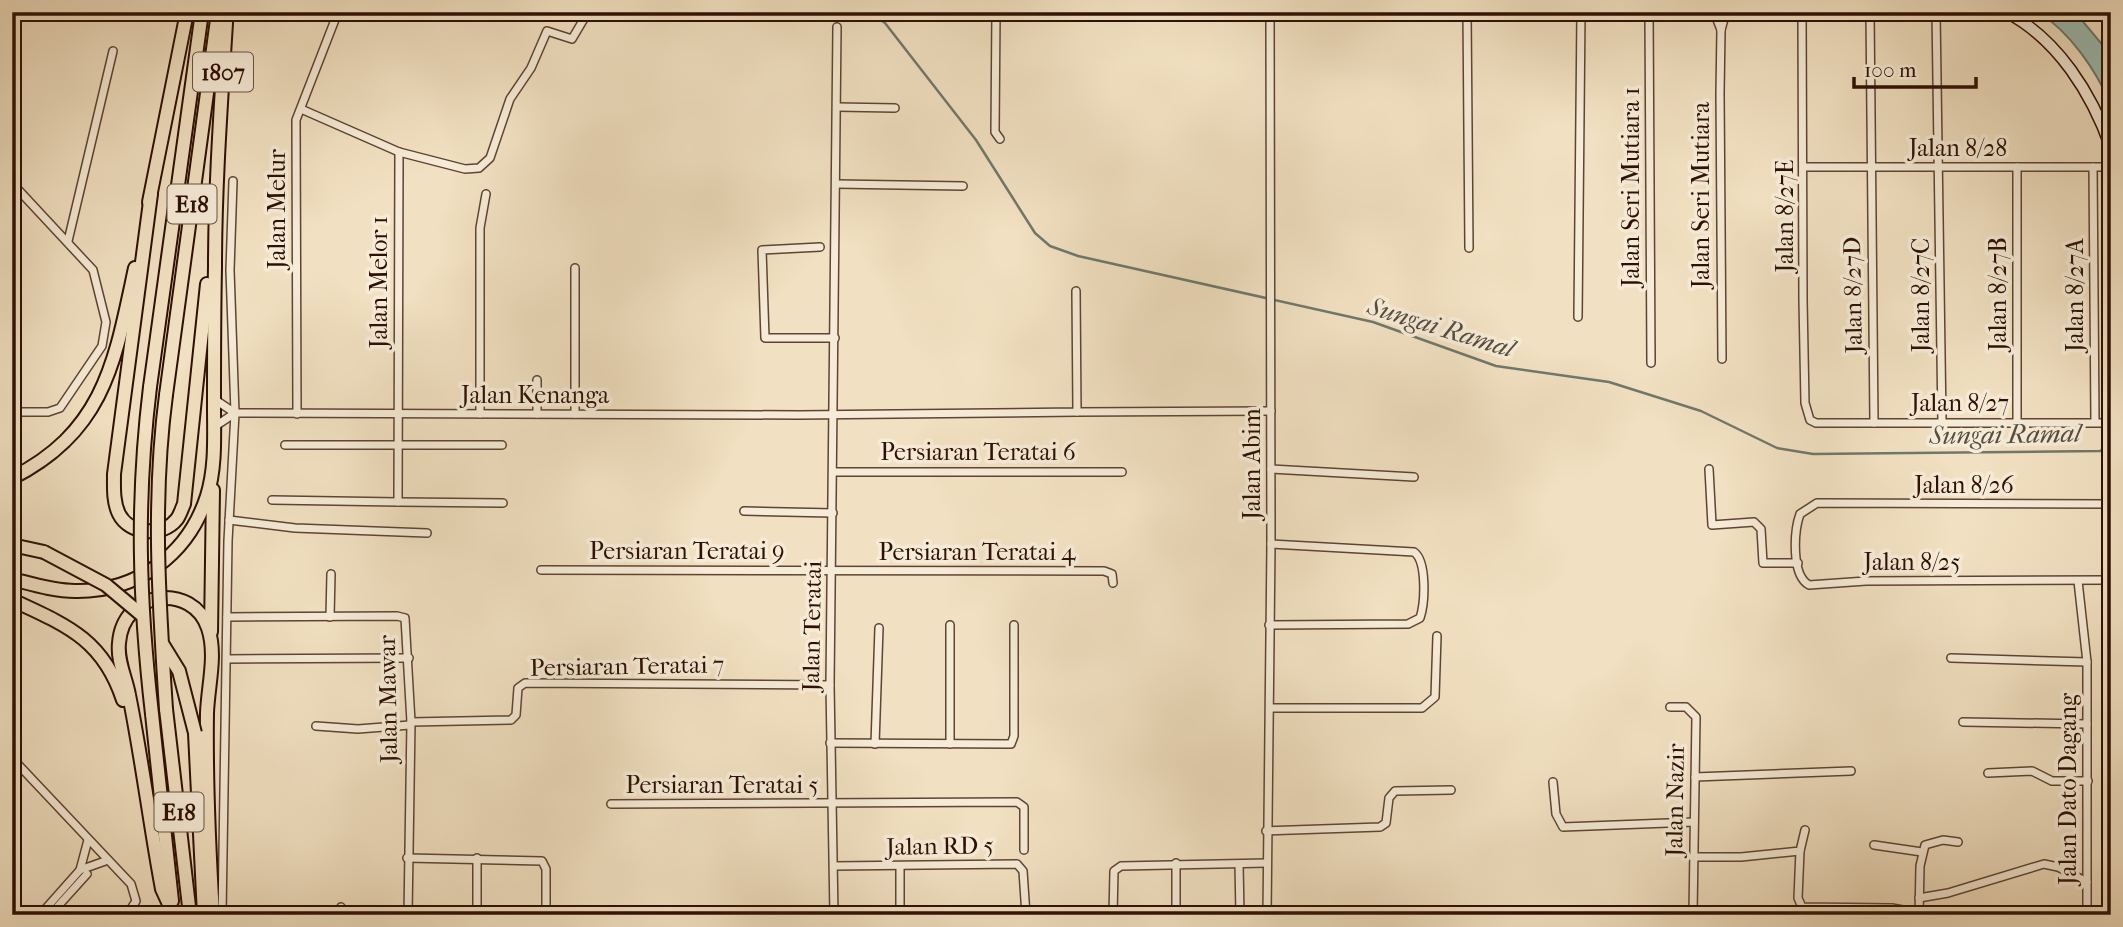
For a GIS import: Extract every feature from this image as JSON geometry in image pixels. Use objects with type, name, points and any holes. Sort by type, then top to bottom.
[{"type":"highway","points":[[12,478],[46,459],[64,442],[88,416],[104,388],[121,331],[187,12]]},
{"type":"highway","name":"E18","points":[[173,914],[140,592],[139,491],[150,387],[202,12]]},
{"type":"highway","name":"E18","points":[[190,915],[166,709],[156,558],[159,452],[221,12]]},
{"type":"highway","name":"1807","points":[[220,133],[226,23],[221,12]]},
{"type":"highway","name":"E18","points":[[12,579],[61,590],[85,591],[127,583],[152,573],[180,545],[195,524],[207,496],[212,472],[215,239],[220,133]]},
{"type":"highway","points":[[151,194],[114,474],[118,513],[129,526],[147,531],[165,528],[177,519],[184,504],[215,239]]},
{"type":"highway","points":[[212,472],[211,645],[207,711],[213,915]]},
{"type":"highway","name":"E18","points":[[12,545],[44,552],[106,585],[148,620],[179,671],[195,733],[204,915]]},
{"type":"highway","points":[[173,914],[162,889],[118,646],[124,623],[136,606],[151,598],[180,601],[197,612],[207,626],[211,645]]},
{"type":"highway","points":[[14,602],[57,619],[98,652],[119,687],[136,737]]},
{"type":"street","name":"Jalan Melur","points":[[297,414],[296,120],[338,12]]},
{"type":"street","points":[[301,109],[399,152],[465,169],[483,165],[497,139],[510,99],[531,68],[547,31],[572,39],[588,12]]},
{"type":"street","points":[[996,12],[995,132],[1000,139]]},
{"type":"street","name":"Jalan Abim","points":[[1267,915],[1271,544],[1270,12]]},
{"type":"street","points":[[1467,12],[1469,248]]},
{"type":"street","points":[[1578,317],[1581,12]]},
{"type":"street","name":"Jalan Seri Mutiara 1","points":[[1649,12],[1651,363]]},
{"type":"street","name":"Jalan Seri Mutiara","points":[[1714,12],[1721,30]]},
{"type":"street","name":"Jalan Seri Mutiara","points":[[1722,359],[1721,30],[1726,12]]},
{"type":"street","name":"Jalan 8/27E","points":[[1802,12],[1805,403],[1810,420]]},
{"type":"street","name":"Jalan 8/27D","points":[[1870,12],[1874,423]]},
{"type":"street","name":"Jalan 8/27C","points":[[1936,12],[1942,422]]},
{"type":"street","points":[[2006,12],[2048,43],[2075,74],[2094,108],[2111,148]]},
{"type":"street","name":"Jalan Teratai","points":[[834,914],[830,685],[837,27]]},
{"type":"street","points":[[68,242],[113,51]]},
{"type":"street","points":[[836,107],[895,108]]},
{"type":"street","name":"Jalan Melor 1","points":[[398,502],[399,152]]},
{"type":"street","name":"Jalan 8/28","points":[[1805,167],[2111,167]]},
{"type":"street","name":"Jalan 8/27B","points":[[2017,167],[2017,422]]},
{"type":"street","name":"Jalan 8/27A","points":[[2093,167],[2095,422]]},
{"type":"street","points":[[222,915],[229,520],[235,413],[230,270],[233,181]]},
{"type":"street","points":[[12,183],[93,270],[106,322],[102,346],[60,408],[48,412],[12,412]]},
{"type":"street","points":[[836,184],[963,186]]},
{"type":"street","points":[[480,414],[480,228],[486,194]]},
{"type":"street","points":[[820,247],[762,250],[765,338],[835,338]]},
{"type":"street","points":[[575,268],[575,414]]},
{"type":"street","points":[[1076,291],[1077,412]]},
{"type":"street","points":[[537,380],[537,414]]},
{"type":"street","points":[[214,399],[235,413]]},
{"type":"street","name":"Jalan Kenanga","points":[[235,413],[834,415],[1270,411]]},
{"type":"street","points":[[214,427],[235,413]]},
{"type":"street","name":"Jalan 8/27","points":[[1810,420],[1874,423],[2111,423]]},
{"type":"street","points":[[285,445],[502,445]]},
{"type":"street","points":[[1709,469],[1712,525],[1754,522],[1761,529],[1763,563],[1798,563]]},
{"type":"street","points":[[1271,470],[1414,477]]},
{"type":"street","name":"Persiaran Teratai 6","points":[[833,472],[1122,472]]},
{"type":"street","points":[[272,500],[503,503]]},
{"type":"street","name":"Jalan 8/26","points":[[1798,563],[1798,520],[1805,509],[1817,503],[2111,504]]},
{"type":"street","points":[[744,511],[833,513]]},
{"type":"street","points":[[229,520],[295,528],[427,533]]},
{"type":"street","points":[[1269,625],[1408,624],[1420,618],[1422,606],[1422,562],[1414,552],[1271,544]]},
{"type":"street","name":"Jalan 8/25","points":[[1798,563],[1804,582],[1816,586],[1867,581],[2111,580]]},
{"type":"street","name":"Persiaran Teratai 9","points":[[541,570],[832,571]]},
{"type":"street","name":"Persiaran Teratai 4","points":[[832,571],[1104,571],[1112,574],[1114,583]]},
{"type":"street","points":[[330,617],[331,574]]},
{"type":"street","name":"Jalan Dato Dagang","points":[[2078,581],[2087,662],[2087,915]]},
{"type":"street","name":"Jalan Mawar","points":[[227,617],[401,617],[406,622],[411,724],[408,915]]},
{"type":"street","points":[[950,625],[950,744]]},
{"type":"street","points":[[830,743],[1011,744],[1014,736],[1014,625]]},
{"type":"street","points":[[875,744],[879,628]]},
{"type":"street","points":[[1270,708],[1422,708],[1435,697],[1437,636]]},
{"type":"street","points":[[227,659],[409,658]]},
{"type":"street","name":"Jalan Dato Dagang","points":[[1951,658],[2087,662]]},
{"type":"street","name":"Persiaran Teratai 7","points":[[411,724],[511,720],[516,715],[518,688],[525,683],[830,685]]},
{"type":"street","name":"Jalan Nazir","points":[[1670,707],[1686,707],[1696,717],[1693,915]]},
{"type":"street","points":[[1963,722],[2087,724]]},
{"type":"street","points":[[316,726],[358,729],[411,724]]},
{"type":"street","points":[[12,758],[134,889],[134,906],[127,915]]},
{"type":"street","points":[[1695,777],[1850,771]]},
{"type":"street","points":[[1988,772],[2032,771],[2052,781],[2088,782]]},
{"type":"street","points":[[1553,782],[1556,814],[1563,827],[1693,822]]},
{"type":"street","points":[[1266,831],[1380,827],[1386,823],[1389,798],[1395,791],[1451,790]]},
{"type":"street","name":"Persiaran Teratai 5","points":[[611,804],[1021,803],[1024,849]]},
{"type":"street","points":[[1805,830],[1800,851],[1798,898],[1802,907],[1892,908],[1919,914],[1922,852],[1925,845],[1931,841],[1958,842]]},
{"type":"street","points":[[50,915],[84,872],[88,840]]},
{"type":"street","points":[[1874,845],[1922,852]]},
{"type":"street","points":[[1693,857],[1741,857],[1800,851]]},
{"type":"street","points":[[407,858],[537,859],[546,869],[546,915]]},
{"type":"street","points":[[477,858],[477,915]]},
{"type":"street","points":[[40,915],[84,872],[108,860]]},
{"type":"street","points":[[1176,863],[1176,915]]},
{"type":"street","points":[[1113,915],[1114,871],[1121,866],[1267,863]]},
{"type":"street","name":"Jalan RD 5","points":[[834,866],[1017,864],[1023,871],[1026,915]]},
{"type":"street","points":[[1239,864],[1240,915]]},
{"type":"street","points":[[1919,898],[1948,893],[2043,864],[2058,867],[2087,882]]},
{"type":"street","points":[[900,867],[900,915]]},
{"type":"street","points":[[758,911],[834,914]]},
{"type":"water","points":[[2038,12],[2075,12],[2111,55],[2111,105],[2081,53],[2061,30]]},
{"type":"waterway","name":"Sungai Ramal","points":[[869,12],[885,23],[976,140],[1035,233],[1050,246],[1078,256],[1373,322],[1496,366],[1609,382],[1701,411],[1777,448],[1813,454],[2100,451],[2111,446]]}]
